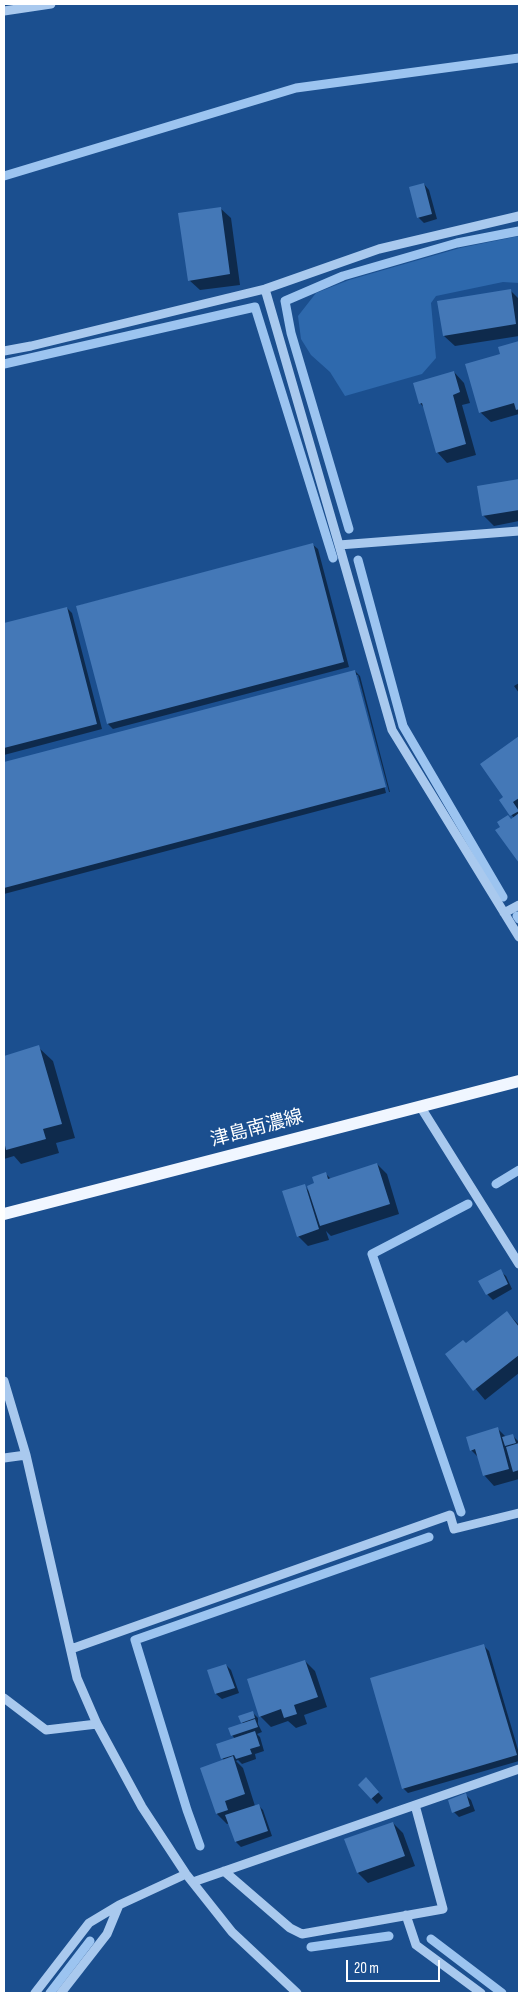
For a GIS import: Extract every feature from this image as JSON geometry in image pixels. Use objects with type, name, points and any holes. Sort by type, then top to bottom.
[{"type":"main road","name":"津島南濃線","points":[[4,1214],[519,1081]]},
{"type":"street","points":[[4,11],[51,4]]},
{"type":"street","points":[[4,351],[265,288],[379,248],[519,216]]},
{"type":"street","points":[[265,288],[392,730],[519,936]]},
{"type":"street","points":[[339,545],[519,531]]},
{"type":"street","points":[[504,913],[519,905]]},
{"type":"street","points":[[420,1106],[519,1264]]},
{"type":"street","points":[[4,1381],[26,1455],[77,1678],[96,1724],[142,1807],[186,1874],[232,1932],[297,1993]]},
{"type":"street","points":[[4,1458],[26,1455]]},
{"type":"street","points":[[71,1649],[450,1515],[454,1529],[519,1513]]},
{"type":"street","points":[[4,1698],[46,1730],[96,1724]]},
{"type":"street","points":[[192,1882],[519,1769]]},
{"type":"street","points":[[224,1872],[290,1928],[302,1934],[444,1909],[415,1805]]},
{"type":"street","points":[[35,1993],[89,1923],[119,1905],[186,1874]]},
{"type":"street","points":[[61,1993],[107,1934],[119,1905]]},
{"type":"street","points":[[406,1916],[416,1945],[481,1993]]},
{"type":"shaded area","points":[[519,236],[519,283],[503,282],[436,296],[431,303],[436,358],[422,374],[345,396],[330,372],[311,355],[301,339],[298,316],[316,293],[349,280],[460,248]]},
{"type":"building","points":[[424,183],[432,214],[417,218],[409,187]]},
{"type":"building","points":[[221,207],[230,274],[188,281],[178,213]]},
{"type":"building","points":[[511,289],[516,324],[443,336],[437,301]]},
{"type":"building","points":[[519,341],[519,409],[516,410],[514,403],[479,413],[465,364],[500,354],[498,347]]},
{"type":"building","points":[[454,371],[460,392],[453,395],[466,444],[436,453],[422,403],[419,404],[413,383]]},
{"type":"building","points":[[519,479],[519,510],[482,516],[477,486]]},
{"type":"building","points":[[313,543],[344,662],[107,724],[76,606]]},
{"type":"building","points":[[67,607],[97,724],[4,748],[4,623]]},
{"type":"building","points":[[355,670],[386,787],[4,888],[4,762]]},
{"type":"building","points":[[519,736],[519,798],[513,802],[519,811],[510,816],[499,800],[503,797],[480,764]]},
{"type":"building","points":[[519,813],[519,863],[495,830],[500,827],[497,822],[508,815],[511,819]]},
{"type":"building","points":[[39,1045],[62,1124],[43,1129],[46,1139],[6,1150],[4,1141],[4,1056]]},
{"type":"building","points":[[377,1163],[390,1204],[320,1226],[307,1186],[314,1183],[312,1177],[326,1172],[328,1179]]},
{"type":"building","points":[[305,1184],[319,1229],[297,1237],[282,1191]]},
{"type":"building","points":[[501,1269],[508,1284],[486,1295],[478,1281]]},
{"type":"building","points":[[507,1311],[519,1327],[519,1355],[473,1391],[445,1354],[463,1340],[466,1343]]},
{"type":"building","points":[[498,1427],[509,1469],[483,1476],[475,1449],[470,1451],[466,1437]]},
{"type":"building","points":[[513,1434],[516,1443],[505,1446],[502,1437]]},
{"type":"building","points":[[519,1443],[519,1470],[513,1472],[506,1447]]},
{"type":"building","points":[[484,1644],[517,1755],[402,1789],[370,1678]]},
{"type":"building","points":[[305,1660],[318,1697],[294,1705],[297,1714],[284,1718],[281,1709],[259,1717],[247,1679]]},
{"type":"building","points":[[226,1664],[235,1688],[215,1694],[207,1670]]},
{"type":"building","points":[[253,1711],[255,1718],[241,1723],[238,1716]]},
{"type":"building","points":[[255,1719],[258,1727],[231,1736],[228,1728]]},
{"type":"building","points":[[255,1731],[260,1746],[250,1749],[252,1754],[236,1759],[234,1755],[221,1759],[216,1744]]},
{"type":"building","points":[[233,1756],[245,1794],[225,1801],[228,1810],[216,1814],[200,1768]]},
{"type":"building","points":[[366,1777],[379,1792],[371,1799],[358,1785]]},
{"type":"building","points":[[466,1793],[470,1806],[452,1813],[448,1800]]},
{"type":"building","points":[[259,1804],[268,1831],[235,1842],[225,1815]]},
{"type":"building","points":[[393,1822],[405,1856],[357,1873],[344,1839]]},
{"type":"waterway","points":[[4,176],[296,88],[519,58]]},
{"type":"waterway","points":[[349,529],[291,333],[285,301],[343,276],[457,243],[519,231]]},
{"type":"waterway","points":[[4,364],[255,307],[333,558]]},
{"type":"waterway","points":[[358,560],[403,726],[503,897]]},
{"type":"waterway","points":[[496,1184],[519,1170]]},
{"type":"waterway","points":[[461,1512],[372,1254],[468,1204]]},
{"type":"waterway","points":[[200,1846],[187,1810],[135,1640],[429,1537]]},
{"type":"waterway","points":[[311,1947],[389,1936]]},
{"type":"waterway","points":[[431,1939],[502,1993]]},
{"type":"waterway","points":[[50,1993],[90,1941]]}]
